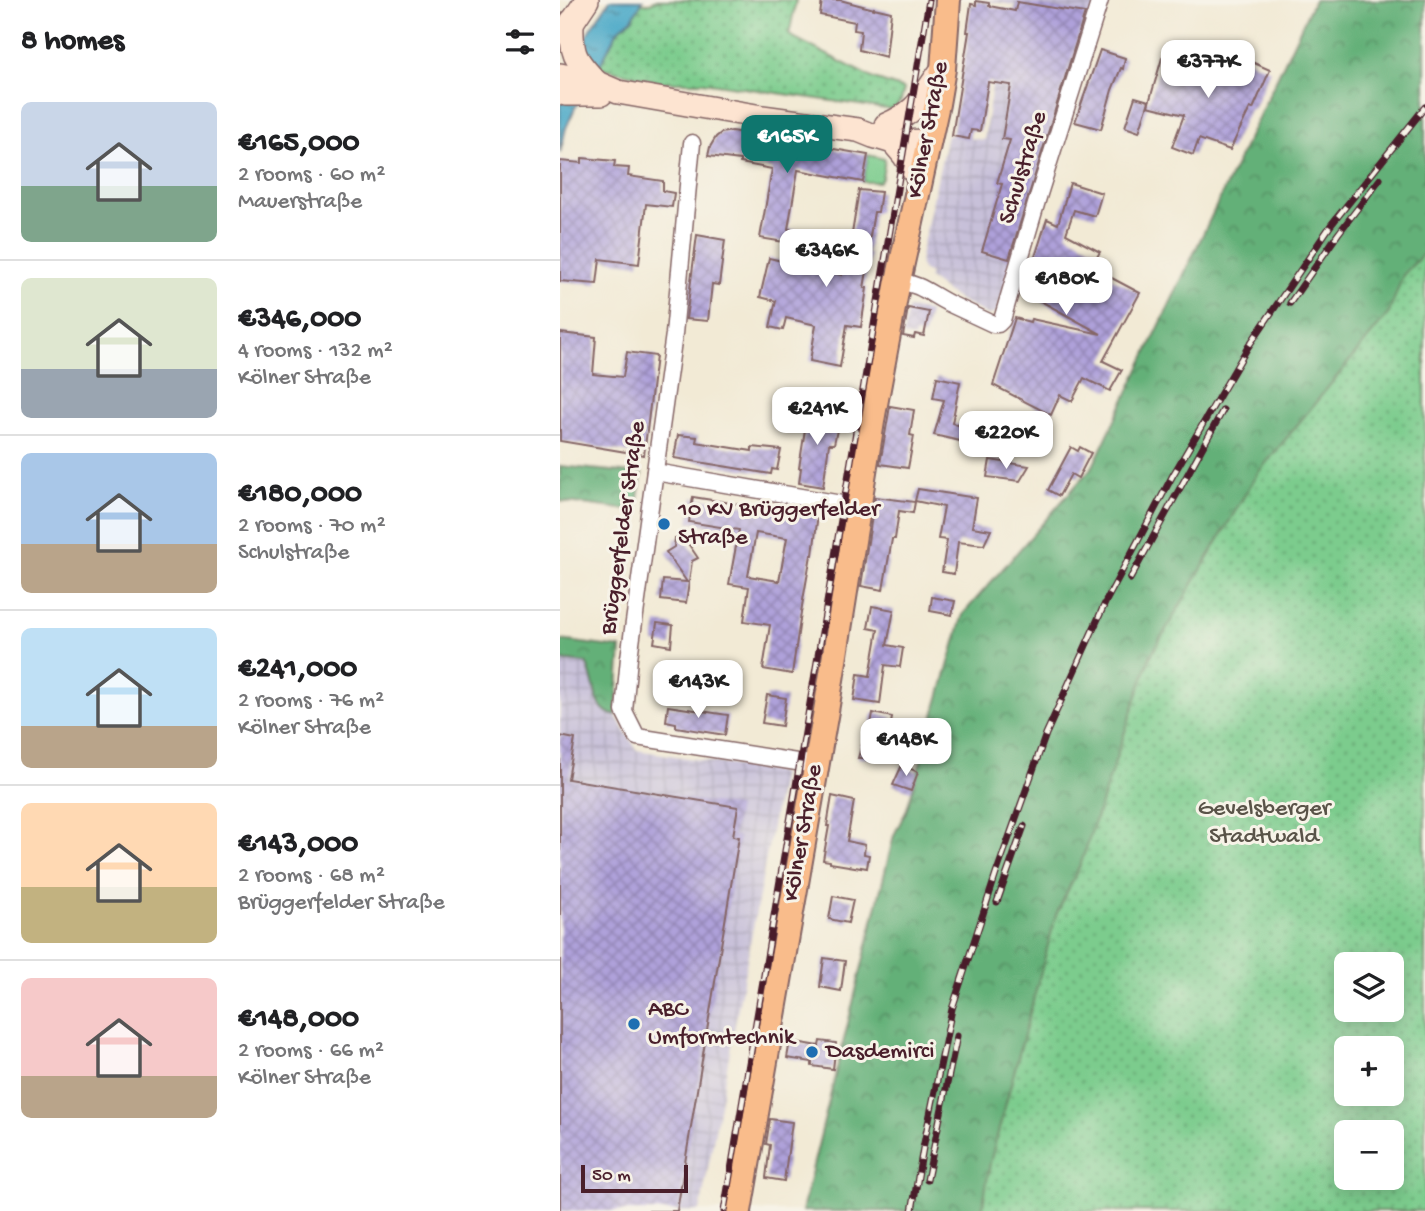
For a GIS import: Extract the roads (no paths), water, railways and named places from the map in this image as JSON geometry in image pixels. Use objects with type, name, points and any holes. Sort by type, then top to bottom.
[{"type":"main road","points":[[587,0],[572,21],[566,44],[580,66],[602,90]]},
{"type":"main road","name":"Kölner Straße","points":[[738,1211],[827,705],[873,415],[943,69],[948,0]]},
{"type":"main road","points":[[889,133],[898,120],[915,108],[943,69]]},
{"type":"main road","points":[[562,89],[602,90],[858,130],[873,136],[908,129],[929,141]]},
{"type":"main road","points":[[889,133],[919,181]]},
{"type":"street","name":"Schulstraße","points":[[898,281],[922,287],[946,302],[993,324],[1002,320],[1100,0]]},
{"type":"street","name":"Brüggerfelder Straße","points":[[692,143],[674,334],[624,711],[637,737],[816,765]]},
{"type":"street","points":[[655,472],[859,507]]},
{"type":"water","points":[[610,0],[643,0],[632,19],[618,30],[575,108],[566,128],[560,153],[560,95],[590,29]]},
{"type":"railway","points":[[724,1211],[929,0]]},
{"type":"railway","points":[[912,1211],[952,1009],[1046,734],[1106,601],[1173,475],[1248,347],[1331,225],[1425,107]]},
{"type":"railway","points":[[1290,303],[1380,179]]},
{"type":"railway","points":[[1130,579],[1223,410]]},
{"type":"railway","points":[[997,902],[1024,826]]},
{"type":"railway","points":[[927,1180],[957,1036]]},
{"type":"place","name":"10 KV Brüggerfelder Straße","points":[[664,524]]},
{"type":"place","name":"ABC Umformtechnik","points":[[634,1024]]},
{"type":"place","name":"Dasdemirci","points":[[812,1052]]},
{"type":"park label","name":"Gevelsberger Stadtwald","points":[[1264,823]]}]
